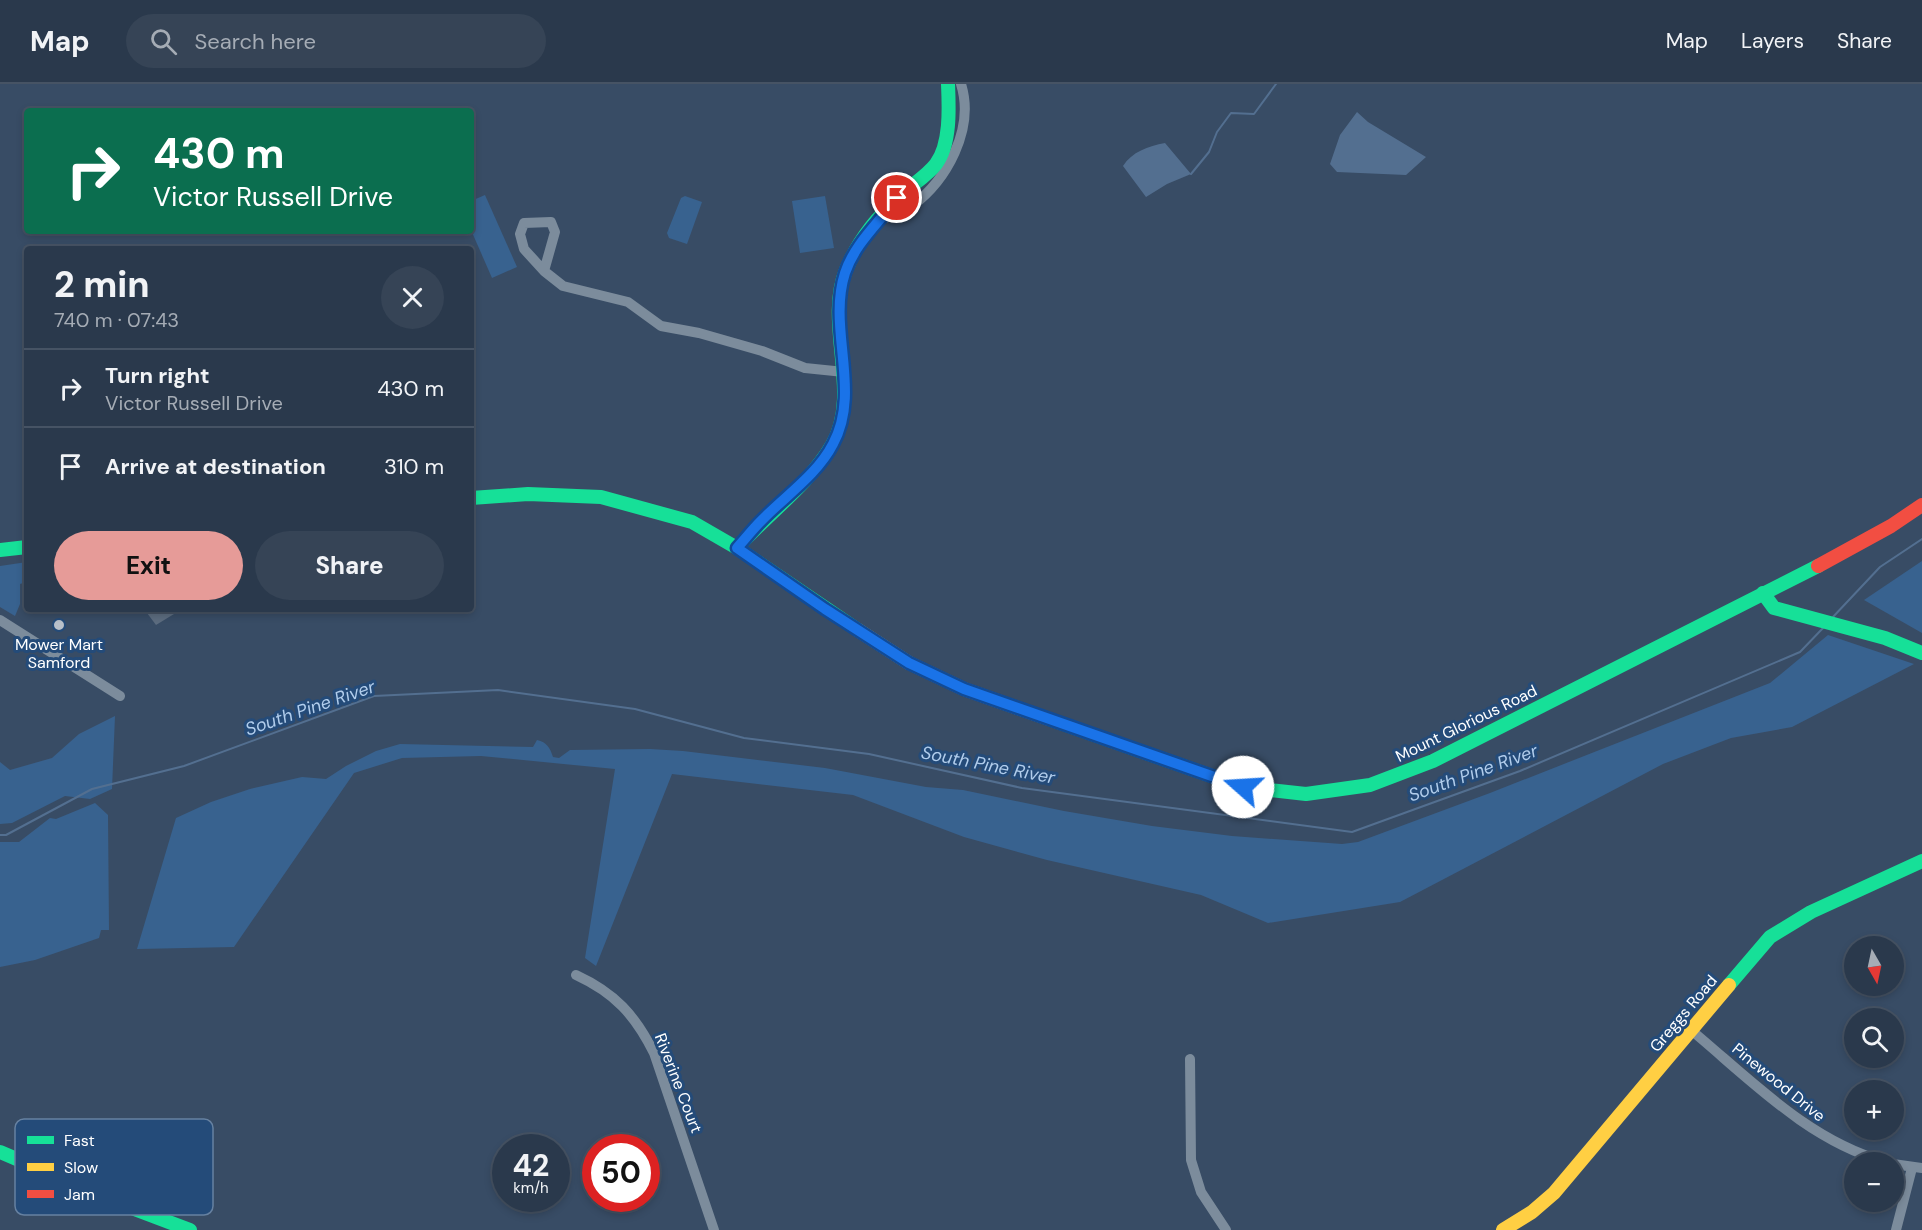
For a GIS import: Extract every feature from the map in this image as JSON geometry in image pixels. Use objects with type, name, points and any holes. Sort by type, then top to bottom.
[{"type":"main road","points":[[737,548],[762,520],[792,495],[833,444],[845,405],[839,302],[845,272],[860,243],[897,198],[937,163],[954,130],[950,115],[948,84]]},
{"type":"main road","name":"Mount Glorious Road","points":[[474,498],[528,494],[601,498],[692,522],[737,548],[909,663],[964,689],[1243,787],[1306,794],[1370,785],[1433,761],[1891,526],[1922,505]]},
{"type":"main road","points":[[0,550],[24,547]]},
{"type":"main road","points":[[1763,593],[1774,608],[1885,638],[1922,653]]},
{"type":"main road","name":"Greggs Road","points":[[1503,1230],[1532,1212],[1554,1193],[1770,937],[1811,912],[1922,861]]},
{"type":"main road","points":[[0,1152],[15,1158]]},
{"type":"main road","points":[[150,1215],[190,1230]]},
{"type":"street","points":[[954,130],[964,98],[961,84]]},
{"type":"street","points":[[544,271],[555,232],[551,222],[524,223],[520,234],[524,249],[544,271],[563,286],[628,302],[661,326],[699,333],[752,348],[805,368],[844,372]]},
{"type":"street","points":[[0,620],[120,696]]},
{"type":"street","name":"Riverine Court","points":[[576,975],[607,992],[624,1006],[642,1028],[654,1053],[714,1230]]},
{"type":"street","name":"Pinewood Drive","points":[[1691,1030],[1808,1127],[1857,1152]]},
{"type":"street","points":[[1190,1059],[1191,1160],[1201,1192],[1226,1230]]},
{"type":"street","points":[[1896,1230],[1917,1168]]},
{"type":"shaded area","points":[[1357,112],[1368,122],[1426,157],[1406,175],[1337,172],[1330,164],[1340,135]]},
{"type":"shaded area","points":[[1165,143],[1191,174],[1167,184],[1146,197],[1123,166],[1141,150]]},
{"type":"shaded area","points":[[485,195],[517,267],[492,278],[473,234],[474,200]]},
{"type":"shaded area","points":[[685,196],[702,202],[687,244],[669,238],[667,233],[681,198]]},
{"type":"shaded area","points":[[825,196],[834,248],[800,253],[792,201]]},
{"type":"shaded area","points":[[1922,561],[1922,633],[1864,600]]},
{"type":"shaded area","points":[[24,562],[23,583],[20,584],[20,604],[15,616],[0,607],[0,566]]},
{"type":"shaded area","points":[[1828,635],[1914,664],[1792,727],[1731,738],[1663,764],[1400,902],[1268,923],[1201,895],[1047,860],[964,837],[853,795],[672,774],[596,966],[585,958],[615,769],[481,756],[402,758],[354,773],[234,947],[137,949],[176,818],[211,802],[250,789],[302,777],[326,779],[376,751],[400,744],[533,747],[537,740],[548,746],[553,757],[559,758],[570,750],[683,751],[825,768],[926,787],[963,790],[1152,826],[1232,836],[1342,844],[1358,842],[1490,793],[1770,683]]},
{"type":"shaded area","points":[[115,716],[112,789],[90,799],[65,796],[12,823],[0,824],[0,762],[10,770],[52,758],[79,734]]},
{"type":"shaded area","points":[[95,803],[108,815],[109,930],[101,930],[99,938],[35,960],[0,967],[0,842],[19,842],[50,818],[56,819]]},
{"type":"building","points":[[146,612],[172,612],[174,614],[156,625]]},
{"type":"waterway","points":[[1191,174],[1209,152],[1217,132],[1231,113],[1254,114],[1276,84]]},
{"type":"waterway","name":"South Pine River","points":[[1832,618],[1880,567],[1922,539]]},
{"type":"waterway","name":"South Pine River","points":[[0,835],[6,835],[92,789],[184,766],[374,696],[498,690],[635,709],[744,738],[869,754],[1022,788],[1352,832],[1520,771],[1800,652],[1824,627]]},
{"type":"traffic: fast","points":[[737,548],[800,486],[832,445],[840,425],[844,403],[839,313],[840,291],[846,270],[862,240],[875,222],[899,197],[923,177],[941,156],[947,136],[948,84]]},
{"type":"traffic: fast","points":[[474,498],[528,494],[601,497],[692,522],[737,548],[858,630]]},
{"type":"traffic: fast","points":[[0,550],[24,547]]},
{"type":"traffic: fast","points":[[1049,719],[1243,787],[1306,794],[1370,785],[1433,761],[1818,566]]},
{"type":"traffic: fast","points":[[1763,593],[1774,608],[1885,638],[1922,653]]},
{"type":"traffic: fast","points":[[1729,985],[1770,937],[1811,912],[1922,861]]},
{"type":"traffic: fast","points":[[0,1152],[15,1158]]},
{"type":"traffic: fast","points":[[150,1215],[190,1230]]},
{"type":"traffic: slow","points":[[858,630],[909,663],[964,689],[1049,719]]},
{"type":"traffic: slow","points":[[1503,1230],[1532,1212],[1554,1193],[1729,985]]},
{"type":"traffic: jam","points":[[1818,566],[1891,526],[1922,505]]},
{"type":"place","name":"Mower Mart Samford","points":[[59,625]]},
{"type":"route","points":[[897,198],[860,243],[845,272],[839,302],[845,405],[833,444],[792,495],[762,520],[737,548],[909,663],[964,689],[1243,787]]}]
